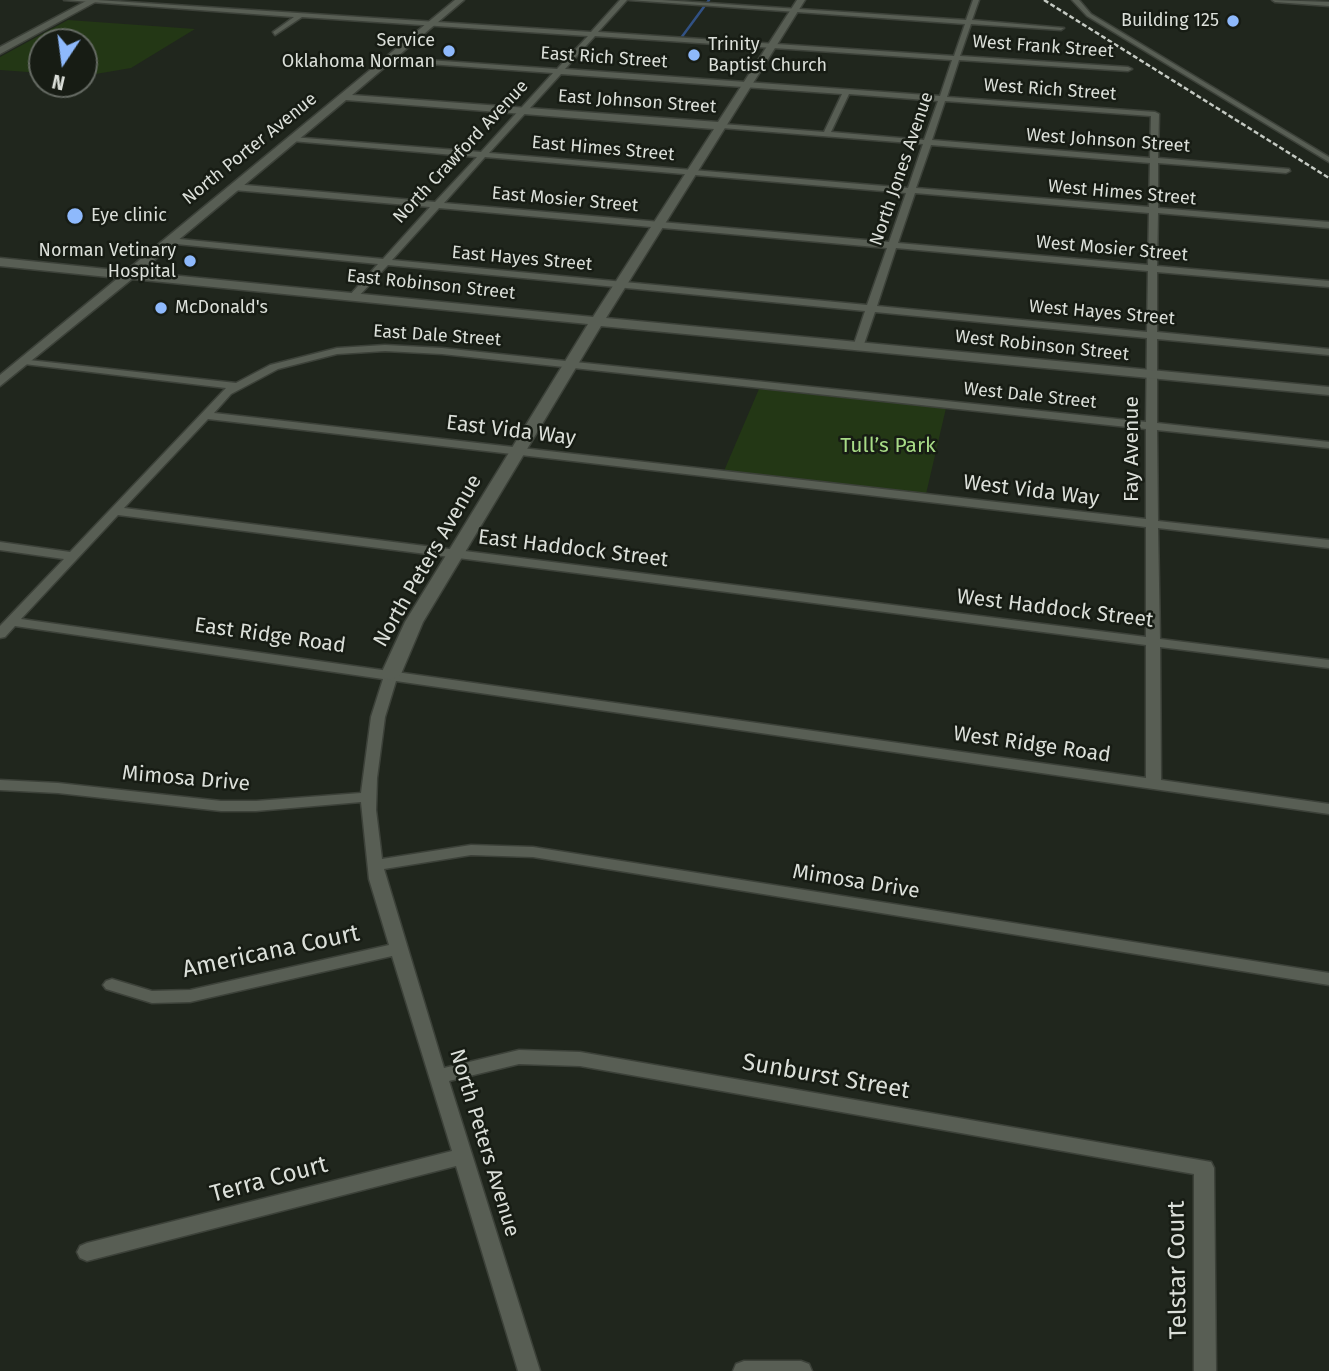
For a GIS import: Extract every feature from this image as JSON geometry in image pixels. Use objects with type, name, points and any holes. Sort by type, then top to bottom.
[{"type":"main road","name":"North Porter Avenue","points":[[0,382],[460,0]]},
{"type":"main road","points":[[0,51],[93,1]]},
{"type":"main road","name":"North Peters Avenue","points":[[391,674],[414,622],[455,554],[597,321],[797,5]]},
{"type":"main road","name":"East Johnson Street","points":[[343,97],[722,126]]},
{"type":"main road","name":"East Robinson Street","points":[[0,262],[859,347]]},
{"type":"main road","name":"West Robinson Street","points":[[859,347],[1221,383],[1329,391]]},
{"type":"main road","name":"West Robinson Street","points":[[1221,383],[1329,400]]},
{"type":"street","name":"West Frank Street","points":[[67,0],[1128,69]]},
{"type":"street","name":"North Crawford Avenue","points":[[353,296],[624,0]]},
{"type":"street","points":[[632,0],[701,5],[797,5],[968,22],[1062,27]]},
{"type":"street","name":"North Jones Avenue","points":[[859,347],[976,0]]},
{"type":"street","points":[[1075,0],[1090,15],[1329,160]]},
{"type":"street","points":[[1084,0],[1096,12],[1329,153]]},
{"type":"street","points":[[1275,0],[1329,4]]},
{"type":"street","points":[[252,12],[262,6]]},
{"type":"street","points":[[275,33],[301,15]]},
{"type":"street","name":"East Rich Street","points":[[388,59],[943,98]]},
{"type":"street","points":[[826,135],[847,91]]},
{"type":"street","name":"West Rich Street","points":[[943,98],[1155,114]]},
{"type":"street","name":"Fay Avenue","points":[[1154,784],[1151,426],[1155,114]]},
{"type":"street","name":"East Johnson Street","points":[[722,126],[928,143]]},
{"type":"street","name":"East Himes Street","points":[[292,139],[912,191]]},
{"type":"street","name":"West Johnson Street","points":[[928,143],[1286,171]]},
{"type":"street","name":"East Mosier Street","points":[[234,187],[893,246]]},
{"type":"street","name":"West Himes Street","points":[[912,191],[1329,225]]},
{"type":"street","name":"East Hayes Street","points":[[169,241],[872,309]]},
{"type":"street","name":"West Mosier Street","points":[[893,246],[1329,285]]},
{"type":"street","name":"West Hayes Street","points":[[872,309],[1329,352]]},
{"type":"street","name":"East Dale Street","points":[[235,386],[263,371],[302,358],[370,348],[419,349],[854,395]]},
{"type":"street","points":[[24,361],[235,386]]},
{"type":"street","points":[[0,634],[235,386]]},
{"type":"street","name":"West Dale Street","points":[[854,395],[1329,445]]},
{"type":"street","name":"East Vida Way","points":[[205,415],[813,485]]},
{"type":"street","name":"West Vida Way","points":[[813,485],[1329,544]]},
{"type":"street","name":"East Haddock Street","points":[[116,511],[775,595]]},
{"type":"street","points":[[0,546],[73,555]]},
{"type":"street","name":"West Haddock Street","points":[[775,595],[1329,664]]},
{"type":"street","name":"East Ridge Road","points":[[12,622],[729,723]]},
{"type":"street","name":"North Peters Avenue","points":[[391,674],[373,745],[368,797],[375,865],[529,1371]]},
{"type":"street","name":"West Ridge Road","points":[[729,723],[1329,809]]},
{"type":"street","name":"Mimosa Drive","points":[[0,785],[58,788],[198,805],[256,806],[368,797]]},
{"type":"street","name":"Mimosa Drive","points":[[375,865],[471,850],[534,852],[1329,979]]},
{"type":"street","name":"Americana Court","points":[[112,985],[152,997],[190,996],[400,948]]},
{"type":"street","name":"Sunburst Street","points":[[439,1076],[519,1056],[580,1059],[1204,1168]]},
{"type":"street","name":"Terra Court","points":[[87,1252],[464,1156]]},
{"type":"street","name":"Telstar Court","points":[[1204,1168],[1205,1371]]},
{"type":"street","points":[[744,1371],[801,1371]]},
{"type":"green space","points":[[68,20],[195,29],[131,68],[98,74],[98,28],[53,28]]},
{"type":"green space","points":[[28,42],[28,72],[0,70],[0,57]]},
{"type":"green space","name":"Tull’s Park","points":[[759,389],[946,408],[926,494],[724,471]]},
{"type":"waterway","points":[[681,38],[709,0]]},
{"type":"railway","points":[[1044,0],[1329,178]]},
{"type":"place","name":"Building 125","points":[[1233,21]]},
{"type":"place","name":"Service Oklahoma Norman","points":[[449,51]]},
{"type":"place","name":"Trinity Baptist Church","points":[[694,55]]},
{"type":"place","name":"Eye clinic","points":[[75,216]]},
{"type":"place","name":"Norman Vetinary Hospital","points":[[190,261]]},
{"type":"place","name":"McDonald's","points":[[161,308]]}]
